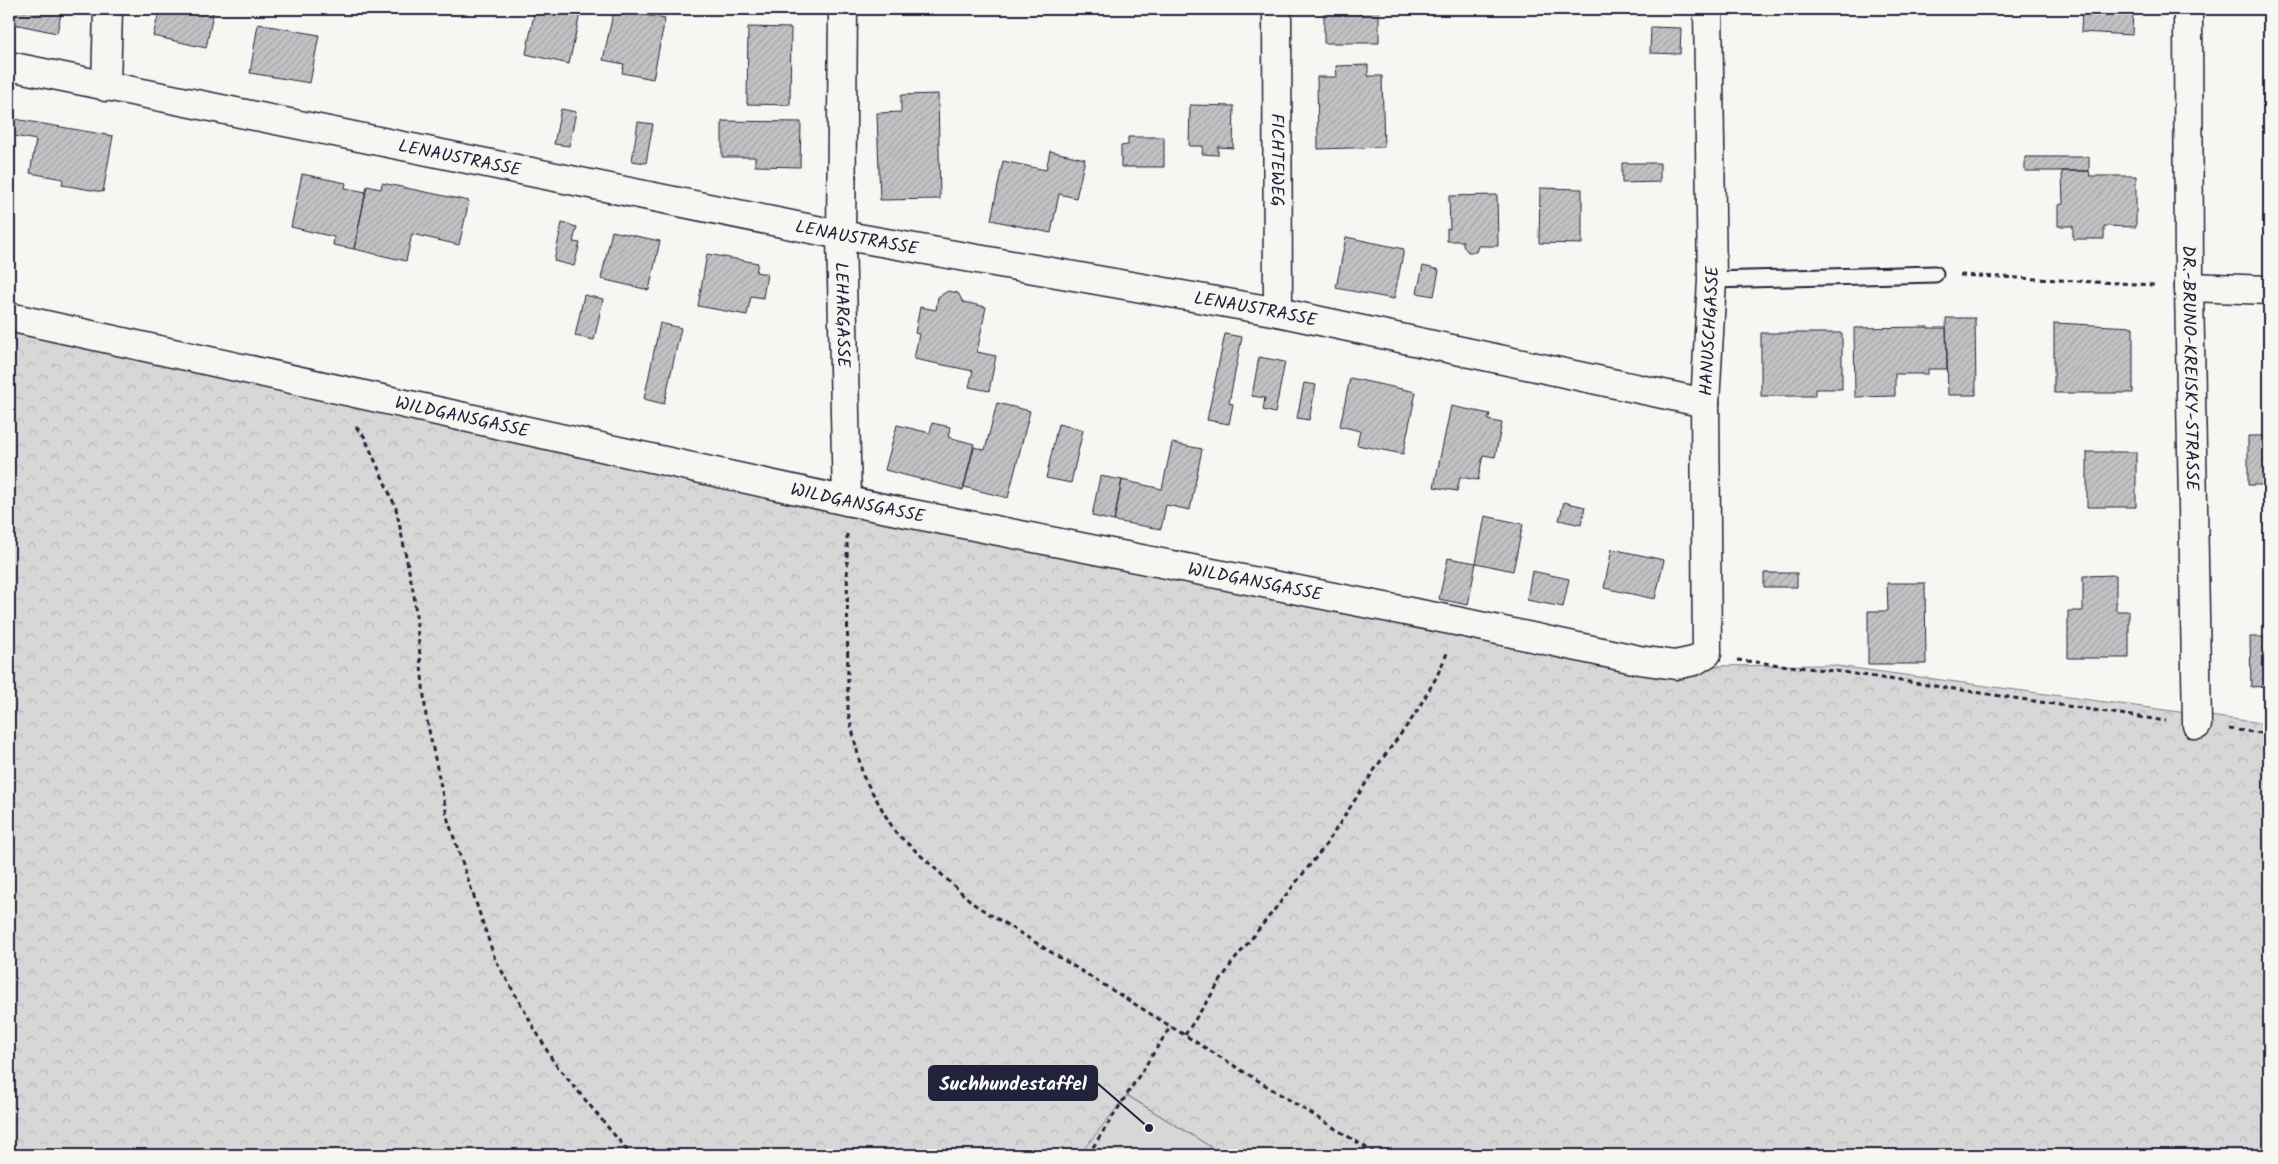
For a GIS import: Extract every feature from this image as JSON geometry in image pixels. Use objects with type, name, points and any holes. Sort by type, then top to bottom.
[{"type":"street","points":[[106,87],[108,9]]},
{"type":"street","name":"LEHARGASSE","points":[[843,9],[841,235],[847,501]]},
{"type":"street","name":"FICHTEWEG","points":[[1277,9],[1278,312]]},
{"type":"street","name":"HANUSCHGASSE","points":[[1707,653],[1706,403],[1712,280],[1708,9]]},
{"type":"street","name":"DR.-BRUNO-KREISKY-STRASSE","points":[[2188,9],[2189,287],[2197,725]]},
{"type":"street","name":"LENAUSTRASSE","points":[[9,66],[841,235],[1278,312],[1706,403]]},
{"type":"street","points":[[2189,287],[2269,290]]},
{"type":"street","name":"WILDGANSGASSE","points":[[9,317],[847,501],[1461,622],[1639,660],[1675,665],[1694,661],[1707,653]]},
{"type":"lane","points":[[1712,280],[1935,274]]},
{"type":"path","points":[[1935,274],[2189,287]]},
{"type":"path","points":[[323,386],[364,436],[396,508],[414,595],[426,716],[448,820],[495,959],[553,1061],[631,1155]]},
{"type":"path","points":[[847,501],[848,712],[863,776],[895,832],[975,905],[1378,1155]]},
{"type":"path","points":[[1185,1035],[1232,963],[1325,846],[1377,766],[1414,716],[1436,678],[1461,622]]},
{"type":"path","points":[[1707,653],[1740,661],[1842,672],[2269,734]]},
{"type":"path","points":[[1088,1155],[1172,1026]]},
{"type":"green space","points":[[9,308],[1704,666],[1830,665],[2269,724],[2269,1155],[1224,1155],[1127,1095],[1079,1155],[9,1155]]},
{"type":"green space","points":[[1126,1095],[1224,1155],[1079,1155]]},
{"type":"building","points":[[9,9],[62,9],[57,33],[9,23]]},
{"type":"building","points":[[149,9],[214,9],[206,48],[153,36],[159,12]]},
{"type":"building","points":[[535,9],[581,9],[569,64],[526,54]]},
{"type":"building","points":[[614,9],[665,19],[653,79],[622,73],[624,64],[603,60]]},
{"type":"building","points":[[1324,9],[1379,9],[1379,43],[1324,43]]},
{"type":"building","points":[[2082,9],[2133,9],[2132,35],[2081,32]]},
{"type":"building","points":[[258,24],[319,35],[310,83],[250,73]]},
{"type":"building","points":[[748,27],[791,28],[790,105],[747,104]]},
{"type":"building","points":[[1651,27],[1681,28],[1680,54],[1650,53]]},
{"type":"building","points":[[1368,65],[1368,76],[1382,76],[1384,147],[1318,149],[1317,77],[1337,77],[1336,66]]},
{"type":"building","points":[[938,94],[940,199],[880,200],[877,113],[901,112],[901,95]]},
{"type":"building","points":[[1190,105],[1234,106],[1233,148],[1218,147],[1218,155],[1202,154],[1203,146],[1189,146]]},
{"type":"building","points":[[561,109],[576,112],[569,146],[554,144]]},
{"type":"building","points":[[9,118],[113,136],[103,192],[62,185],[63,179],[30,173],[36,140],[9,135]]},
{"type":"building","points":[[722,121],[801,122],[800,167],[755,166],[755,157],[722,157]]},
{"type":"building","points":[[638,122],[653,124],[646,163],[632,161]]},
{"type":"building","points":[[1128,137],[1164,137],[1164,167],[1121,167],[1121,146],[1128,145]]},
{"type":"building","points":[[1050,151],[1085,159],[1076,198],[1059,194],[1051,233],[991,220],[1003,161],[1046,170]]},
{"type":"building","points":[[2025,157],[2089,157],[2089,171],[2025,171]]},
{"type":"building","points":[[1622,163],[1660,163],[1660,182],[1622,183]]},
{"type":"building","points":[[2062,171],[2089,171],[2090,176],[2136,176],[2136,227],[2104,226],[2104,239],[2073,239],[2073,226],[2058,226],[2058,205],[2063,204]]},
{"type":"building","points":[[302,174],[346,183],[345,188],[366,192],[354,249],[333,245],[334,237],[291,227]]},
{"type":"building","points":[[382,183],[469,201],[459,245],[412,234],[406,261],[354,249],[367,186],[381,189]]},
{"type":"building","points":[[1540,188],[1582,189],[1582,244],[1539,243]]},
{"type":"building","points":[[1497,195],[1498,246],[1478,246],[1476,252],[1468,252],[1463,246],[1463,241],[1447,241],[1447,228],[1450,229],[1449,196]]},
{"type":"building","points":[[562,223],[577,227],[573,242],[580,243],[574,266],[554,261]]},
{"type":"building","points":[[612,231],[660,241],[649,290],[601,279]]},
{"type":"building","points":[[1346,237],[1404,249],[1394,299],[1336,288]]},
{"type":"building","points":[[707,254],[758,263],[756,272],[767,274],[763,298],[751,296],[747,315],[698,306]]},
{"type":"building","points":[[1423,266],[1439,270],[1434,296],[1417,293]]},
{"type":"building","points":[[948,291],[958,293],[963,302],[986,307],[977,352],[996,356],[989,391],[969,387],[973,371],[914,359],[919,334],[915,333],[920,307],[936,310],[938,297]]},
{"type":"building","points":[[584,295],[603,299],[594,340],[575,336]]},
{"type":"building","points":[[1946,318],[1975,318],[1976,395],[1948,395]]},
{"type":"building","points":[[660,323],[681,328],[664,404],[644,399]]},
{"type":"building","points":[[2054,323],[2133,327],[2133,393],[2054,393]]},
{"type":"building","points":[[1854,328],[1946,328],[1947,369],[1928,369],[1928,374],[1895,374],[1895,396],[1855,397]]},
{"type":"building","points":[[1761,333],[1842,333],[1842,389],[1815,389],[1815,396],[1761,396]]},
{"type":"building","points":[[1225,334],[1242,337],[1229,403],[1233,404],[1229,424],[1207,420]]},
{"type":"building","points":[[1259,357],[1285,362],[1275,413],[1263,410],[1265,398],[1252,396]]},
{"type":"building","points":[[1350,378],[1416,392],[1403,454],[1357,445],[1360,431],[1340,426]]},
{"type":"building","points":[[1304,383],[1316,385],[1309,420],[1297,418]]},
{"type":"building","points":[[997,403],[1030,411],[1008,498],[964,487],[974,447],[985,450]]},
{"type":"building","points":[[1451,406],[1490,414],[1488,420],[1502,423],[1495,457],[1483,455],[1478,480],[1460,477],[1457,491],[1434,487]]},
{"type":"building","points":[[932,423],[950,427],[948,437],[974,444],[963,490],[885,470],[897,425],[930,433]]},
{"type":"building","points":[[1058,424],[1083,430],[1071,483],[1046,478]]},
{"type":"building","points":[[2248,436],[2269,436],[2269,485],[2248,485]]},
{"type":"building","points":[[1172,443],[1202,449],[1190,510],[1166,505],[1161,529],[1114,521],[1122,480],[1162,489]]},
{"type":"building","points":[[2087,452],[2136,452],[2136,507],[2087,507]]},
{"type":"building","points":[[1100,476],[1122,480],[1114,521],[1092,516]]},
{"type":"building","points":[[1564,502],[1585,507],[1581,525],[1559,520]]},
{"type":"building","points":[[1485,516],[1523,524],[1513,571],[1476,563]]},
{"type":"building","points":[[1612,549],[1664,560],[1655,599],[1604,588]]},
{"type":"building","points":[[1448,558],[1476,563],[1468,605],[1439,599]]},
{"type":"building","points":[[1532,571],[1569,579],[1563,607],[1527,600]]},
{"type":"building","points":[[1764,573],[1797,573],[1797,587],[1764,587]]},
{"type":"building","points":[[2116,575],[2116,611],[2129,611],[2129,658],[2068,658],[2068,611],[2083,611],[2083,576]]},
{"type":"building","points":[[1887,583],[1925,583],[1926,664],[1868,664],[1868,611],[1888,611]]},
{"type":"building","points":[[2250,637],[2269,637],[2269,686],[2251,687]]},
{"type":"place","name":"Suchhundestaffel","points":[[1149,1128]]}]
